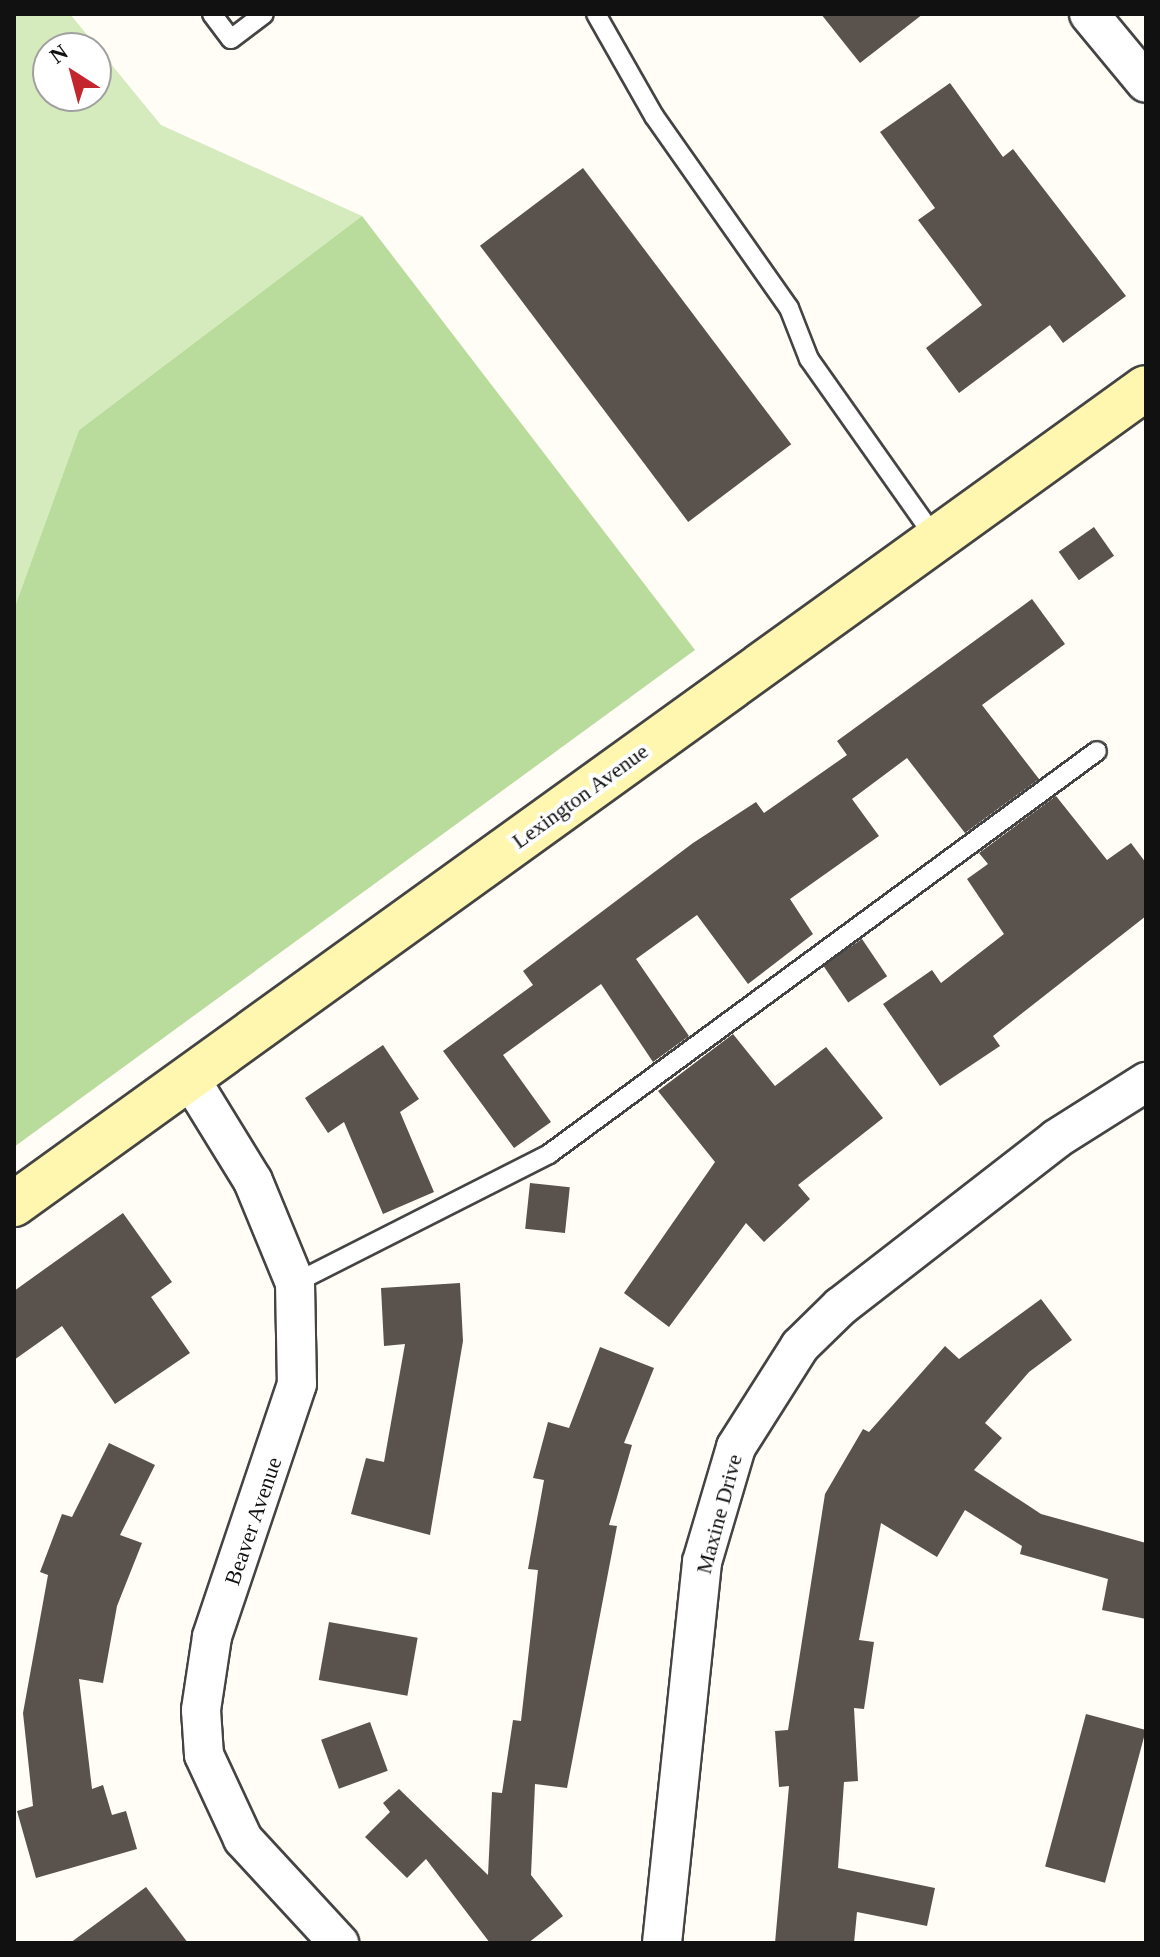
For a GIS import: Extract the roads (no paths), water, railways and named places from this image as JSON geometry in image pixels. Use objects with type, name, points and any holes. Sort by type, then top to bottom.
[{"type":"street","points":[[1089,14],[1146,83]]},
{"type":"street","name":"Lexington Avenue","points":[[14,1204],[1146,388]]},
{"type":"street","name":"Beaver Avenue","points":[[189,1077],[253,1181],[295,1283],[297,1384],[212,1637],[202,1725],[225,1811],[277,1881],[339,1943]]},
{"type":"street","name":"Maxine Drive","points":[[662,1943],[702,1562],[736,1447],[800,1346],[841,1306],[1056,1139],[1146,1082]]},
{"type":"lane","points":[[212,14],[231,39],[264,14]]},
{"type":"lane","points":[[596,14],[654,116],[789,308],[809,359],[936,539]]},
{"type":"lane","points":[[295,1283],[549,1154],[1097,751]]}]
